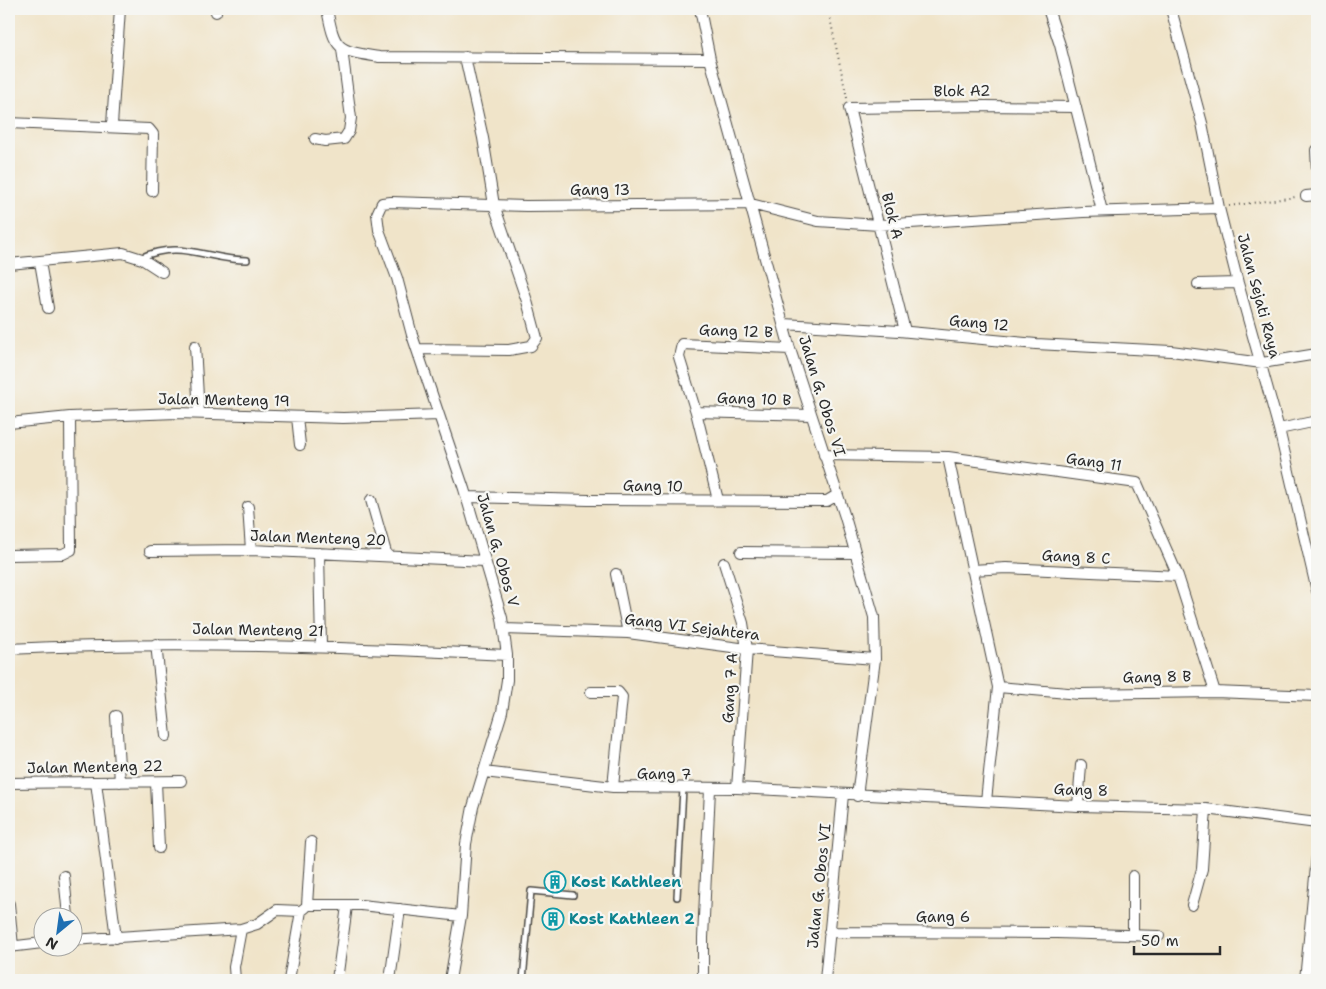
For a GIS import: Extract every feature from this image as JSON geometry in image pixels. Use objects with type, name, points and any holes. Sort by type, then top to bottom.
[{"type":"street","points":[[112,125],[120,9]]},
{"type":"street","points":[[315,139],[338,141],[344,139],[349,131],[351,118],[342,49],[333,35],[327,9]]},
{"type":"street","name":"Jalan G. Obos VI","points":[[700,9],[710,59],[790,349],[874,617],[875,659],[857,796]]},
{"type":"street","points":[[1048,9],[1060,45],[1102,211]]},
{"type":"street","name":"Jalan Sejati Raya","points":[[1172,9],[1202,123],[1219,208],[1238,283],[1279,429],[1317,592]]},
{"type":"street","points":[[342,49],[378,57],[710,59]]},
{"type":"street","points":[[417,350],[509,350],[528,347],[536,341],[537,334],[527,301],[494,205],[483,138],[465,57]]},
{"type":"street","name":"Blok A2","points":[[849,108],[1076,107]]},
{"type":"street","name":"Blok A","points":[[849,108],[904,331]]},
{"type":"street","points":[[9,123],[112,125],[146,128],[152,131],[152,191]]},
{"type":"street","points":[[1316,150],[1317,171]]},
{"type":"street","points":[[1306,196],[1317,195]]},
{"type":"street","name":"Jalan G. Obos V","points":[[449,203],[385,202],[378,208],[377,214],[379,230],[397,278],[417,350],[467,497],[504,629],[507,655],[507,680],[502,712],[473,807],[466,844],[461,916],[450,980]]},
{"type":"street","name":"Gang 13","points":[[449,203],[494,205],[751,204],[818,222],[878,225],[1102,211],[1219,208]]},
{"type":"street","points":[[9,264],[122,254],[140,258],[162,272]]},
{"type":"street","points":[[40,262],[48,308]]},
{"type":"street","points":[[1198,284],[1238,283]]},
{"type":"street","name":"Gang 12","points":[[784,324],[904,331],[1036,344],[1171,351],[1262,363],[1317,354]]},
{"type":"street","name":"Gang 12 B","points":[[696,412],[679,357],[682,344],[790,349]]},
{"type":"street","points":[[195,346],[199,413]]},
{"type":"street","points":[[696,412],[718,500]]},
{"type":"street","name":"Gang 10 B","points":[[696,412],[810,415]]},
{"type":"street","name":"Jalan Menteng 19","points":[[9,423],[70,417],[199,413],[297,417],[439,415]]},
{"type":"street","points":[[9,555],[63,554],[71,550],[70,417]]},
{"type":"street","points":[[297,417],[300,445]]},
{"type":"street","points":[[1279,429],[1317,421]]},
{"type":"street","name":"Gang 11","points":[[824,455],[948,457],[1137,483],[1178,576],[1214,692]]},
{"type":"street","points":[[948,457],[998,686],[986,801]]},
{"type":"street","name":"Gang 10","points":[[467,497],[588,500],[827,501],[837,495]]},
{"type":"street","points":[[371,500],[387,556]]},
{"type":"street","points":[[248,507],[251,550]]},
{"type":"street","name":"Jalan Menteng 20","points":[[150,551],[251,550],[485,561]]},
{"type":"street","points":[[741,552],[855,553]]},
{"type":"street","points":[[319,553],[321,646]]},
{"type":"street","name":"Gang 7 A","points":[[724,563],[744,623],[747,649],[737,788]]},
{"type":"street","name":"Gang 8 C","points":[[972,570],[1006,568],[1178,576]]},
{"type":"street","points":[[616,574],[628,633]]},
{"type":"street","name":"Gang VI Sejahtera","points":[[504,629],[628,633],[747,649],[875,659]]},
{"type":"street","points":[[156,644],[166,736]]},
{"type":"street","name":"Jalan Menteng 21","points":[[9,649],[156,644],[321,646],[507,655]]},
{"type":"street","name":"Gang 8 B","points":[[998,686],[1079,694],[1214,692],[1317,696]]},
{"type":"street","points":[[591,692],[618,692],[622,696],[613,787]]},
{"type":"street","points":[[116,716],[120,782]]},
{"type":"street","points":[[1078,806],[1080,765]]},
{"type":"street","name":"Gang 7","points":[[484,772],[613,787],[737,788],[843,795]]},
{"type":"street","name":"Jalan Menteng 22","points":[[9,784],[181,781]]},
{"type":"street","points":[[96,782],[116,938]]},
{"type":"street","points":[[156,782],[159,848]]},
{"type":"street","points":[[703,980],[703,938],[710,789]]},
{"type":"street","name":"Jalan G. Obos VI","points":[[825,980],[843,795]]},
{"type":"street","name":"Gang 8","points":[[843,795],[1078,806],[1206,809],[1317,823]]},
{"type":"street","points":[[1192,905],[1202,869],[1206,809]]},
{"type":"street","points":[[289,980],[304,908],[310,842]]},
{"type":"street","points":[[1305,980],[1317,856]]},
{"type":"street","points":[[64,876],[67,906]]},
{"type":"street","points":[[1132,935],[1133,876]]},
{"type":"street","points":[[9,904],[11,947],[32,944]]},
{"type":"street","points":[[82,940],[241,929],[257,924],[277,910],[304,908],[347,906],[400,908],[461,916]]},
{"type":"street","points":[[337,980],[347,906]]},
{"type":"street","points":[[390,980],[400,908]]},
{"type":"street","points":[[235,980],[234,967],[241,929]]},
{"type":"street","name":"Gang 6","points":[[829,932],[1058,933],[1159,936]]},
{"type":"lane","points":[[140,258],[163,249],[204,253],[234,260],[247,260]]},
{"type":"lane","points":[[677,896],[683,789]]},
{"type":"lane","points":[[523,980],[531,891],[573,895]]},
{"type":"path","points":[[828,9],[849,108]]},
{"type":"path","points":[[1219,208],[1242,203],[1306,196]]},
{"type":"place","name":"Kost Kathleen","points":[[555,882]]},
{"type":"place","name":"Kost Kathleen 2","points":[[553,919]]}]
